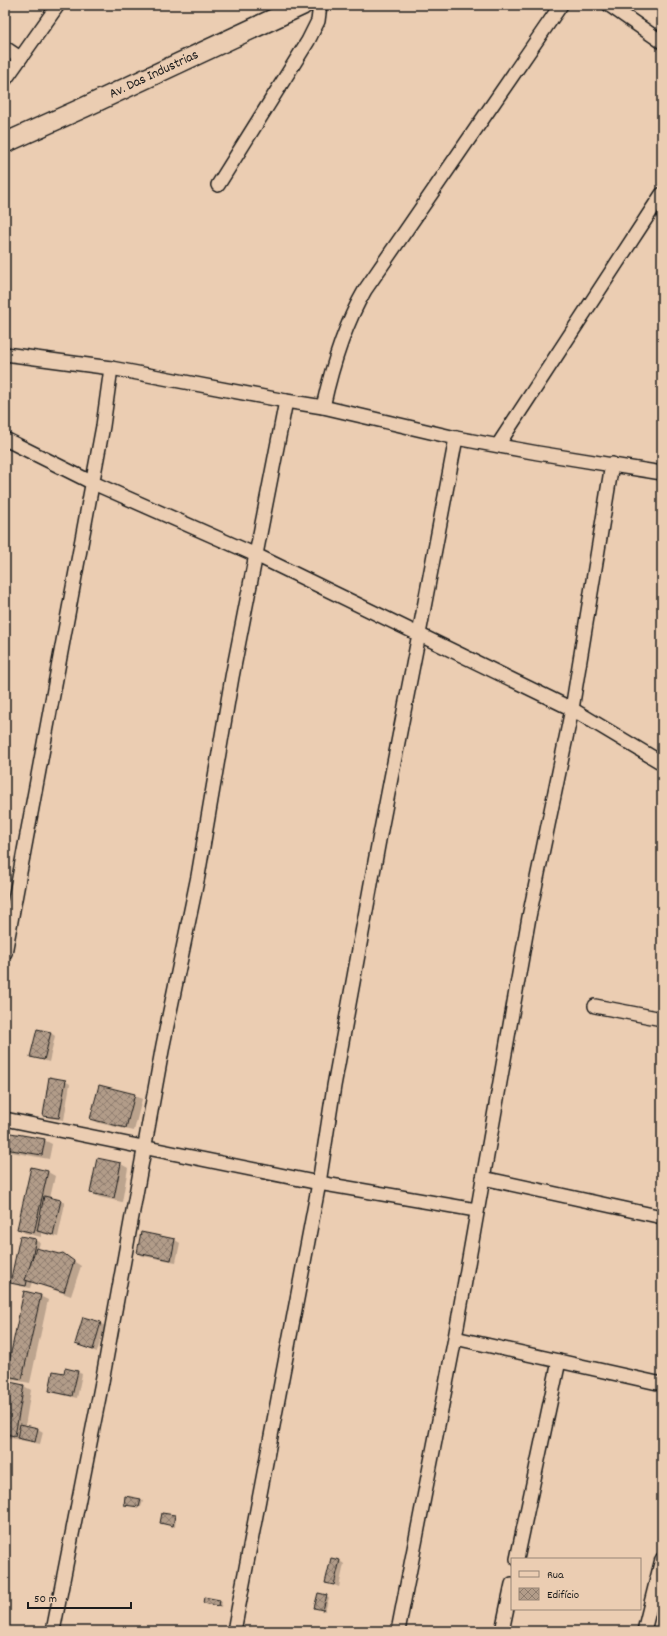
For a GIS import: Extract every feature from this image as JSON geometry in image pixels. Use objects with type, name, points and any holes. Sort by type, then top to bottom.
[{"type":"main road","name":"Av. Das Industrias","points":[[5,143],[303,5]]},
{"type":"street","points":[[5,80],[58,5]]},
{"type":"street","points":[[218,185],[312,35],[318,21],[320,5]]},
{"type":"street","points":[[323,407],[331,370],[356,307],[365,290],[561,5]]},
{"type":"street","points":[[609,5],[662,42]]},
{"type":"street","points":[[5,48],[20,58]]},
{"type":"street","points":[[498,445],[662,194]]},
{"type":"street","points":[[5,354],[111,368],[323,407],[456,438],[662,473]]},
{"type":"street","points":[[5,953],[91,482],[103,426],[111,368]]},
{"type":"street","points":[[53,1631],[96,1413],[163,1045],[198,876],[231,684],[286,401]]},
{"type":"street","points":[[234,1631],[319,1183],[334,1086],[379,840],[456,438]]},
{"type":"street","points":[[5,440],[91,482],[256,555],[572,709],[662,763]]},
{"type":"street","points":[[398,1631],[455,1338],[476,1210],[529,917],[572,709],[612,464]]},
{"type":"street","points":[[595,1006],[662,1019]]},
{"type":"street","points":[[5,1119],[319,1183],[476,1210]]},
{"type":"street","points":[[483,1178],[662,1217]]},
{"type":"street","points":[[455,1338],[662,1384]]},
{"type":"street","points":[[517,1558],[559,1361]]},
{"type":"street","points":[[644,1631],[662,1559]]},
{"type":"street","points":[[502,1631],[511,1589]]},
{"type":"building","points":[[37,1029],[51,1032],[44,1060],[30,1057]]},
{"type":"building","points":[[49,1077],[66,1080],[59,1118],[43,1116]]},
{"type":"building","points":[[99,1085],[135,1094],[126,1128],[90,1119]]},
{"type":"building","points":[[5,1132],[45,1139],[42,1155],[5,1149]]},
{"type":"building","points":[[97,1158],[121,1163],[114,1198],[90,1193]]},
{"type":"building","points":[[31,1167],[48,1171],[34,1233],[17,1229]]},
{"type":"building","points":[[44,1196],[61,1200],[53,1235],[37,1231]]},
{"type":"building","points":[[141,1232],[175,1239],[171,1260],[137,1253]]},
{"type":"building","points":[[20,1236],[36,1239],[26,1286],[10,1283]]},
{"type":"building","points":[[36,1248],[59,1254],[63,1253],[74,1261],[64,1292],[25,1280]]},
{"type":"building","points":[[24,1291],[41,1295],[22,1379],[6,1376]]},
{"type":"building","points":[[83,1317],[101,1322],[93,1350],[75,1344]]},
{"type":"building","points":[[65,1368],[78,1371],[72,1396],[49,1391],[53,1371],[64,1373]]},
{"type":"building","points":[[5,1381],[24,1385],[15,1436],[5,1434]]},
{"type":"building","points":[[20,1424],[38,1428],[35,1442],[17,1438]]},
{"type":"building","points":[[125,1496],[141,1499],[139,1507],[124,1505]]},
{"type":"building","points":[[162,1513],[175,1515],[173,1526],[160,1523]]},
{"type":"building","points":[[331,1558],[340,1560],[334,1585],[325,1583]]},
{"type":"building","points":[[318,1593],[327,1595],[323,1610],[314,1608]]},
{"type":"building","points":[[204,1597],[220,1600],[219,1606],[203,1603]]}]
